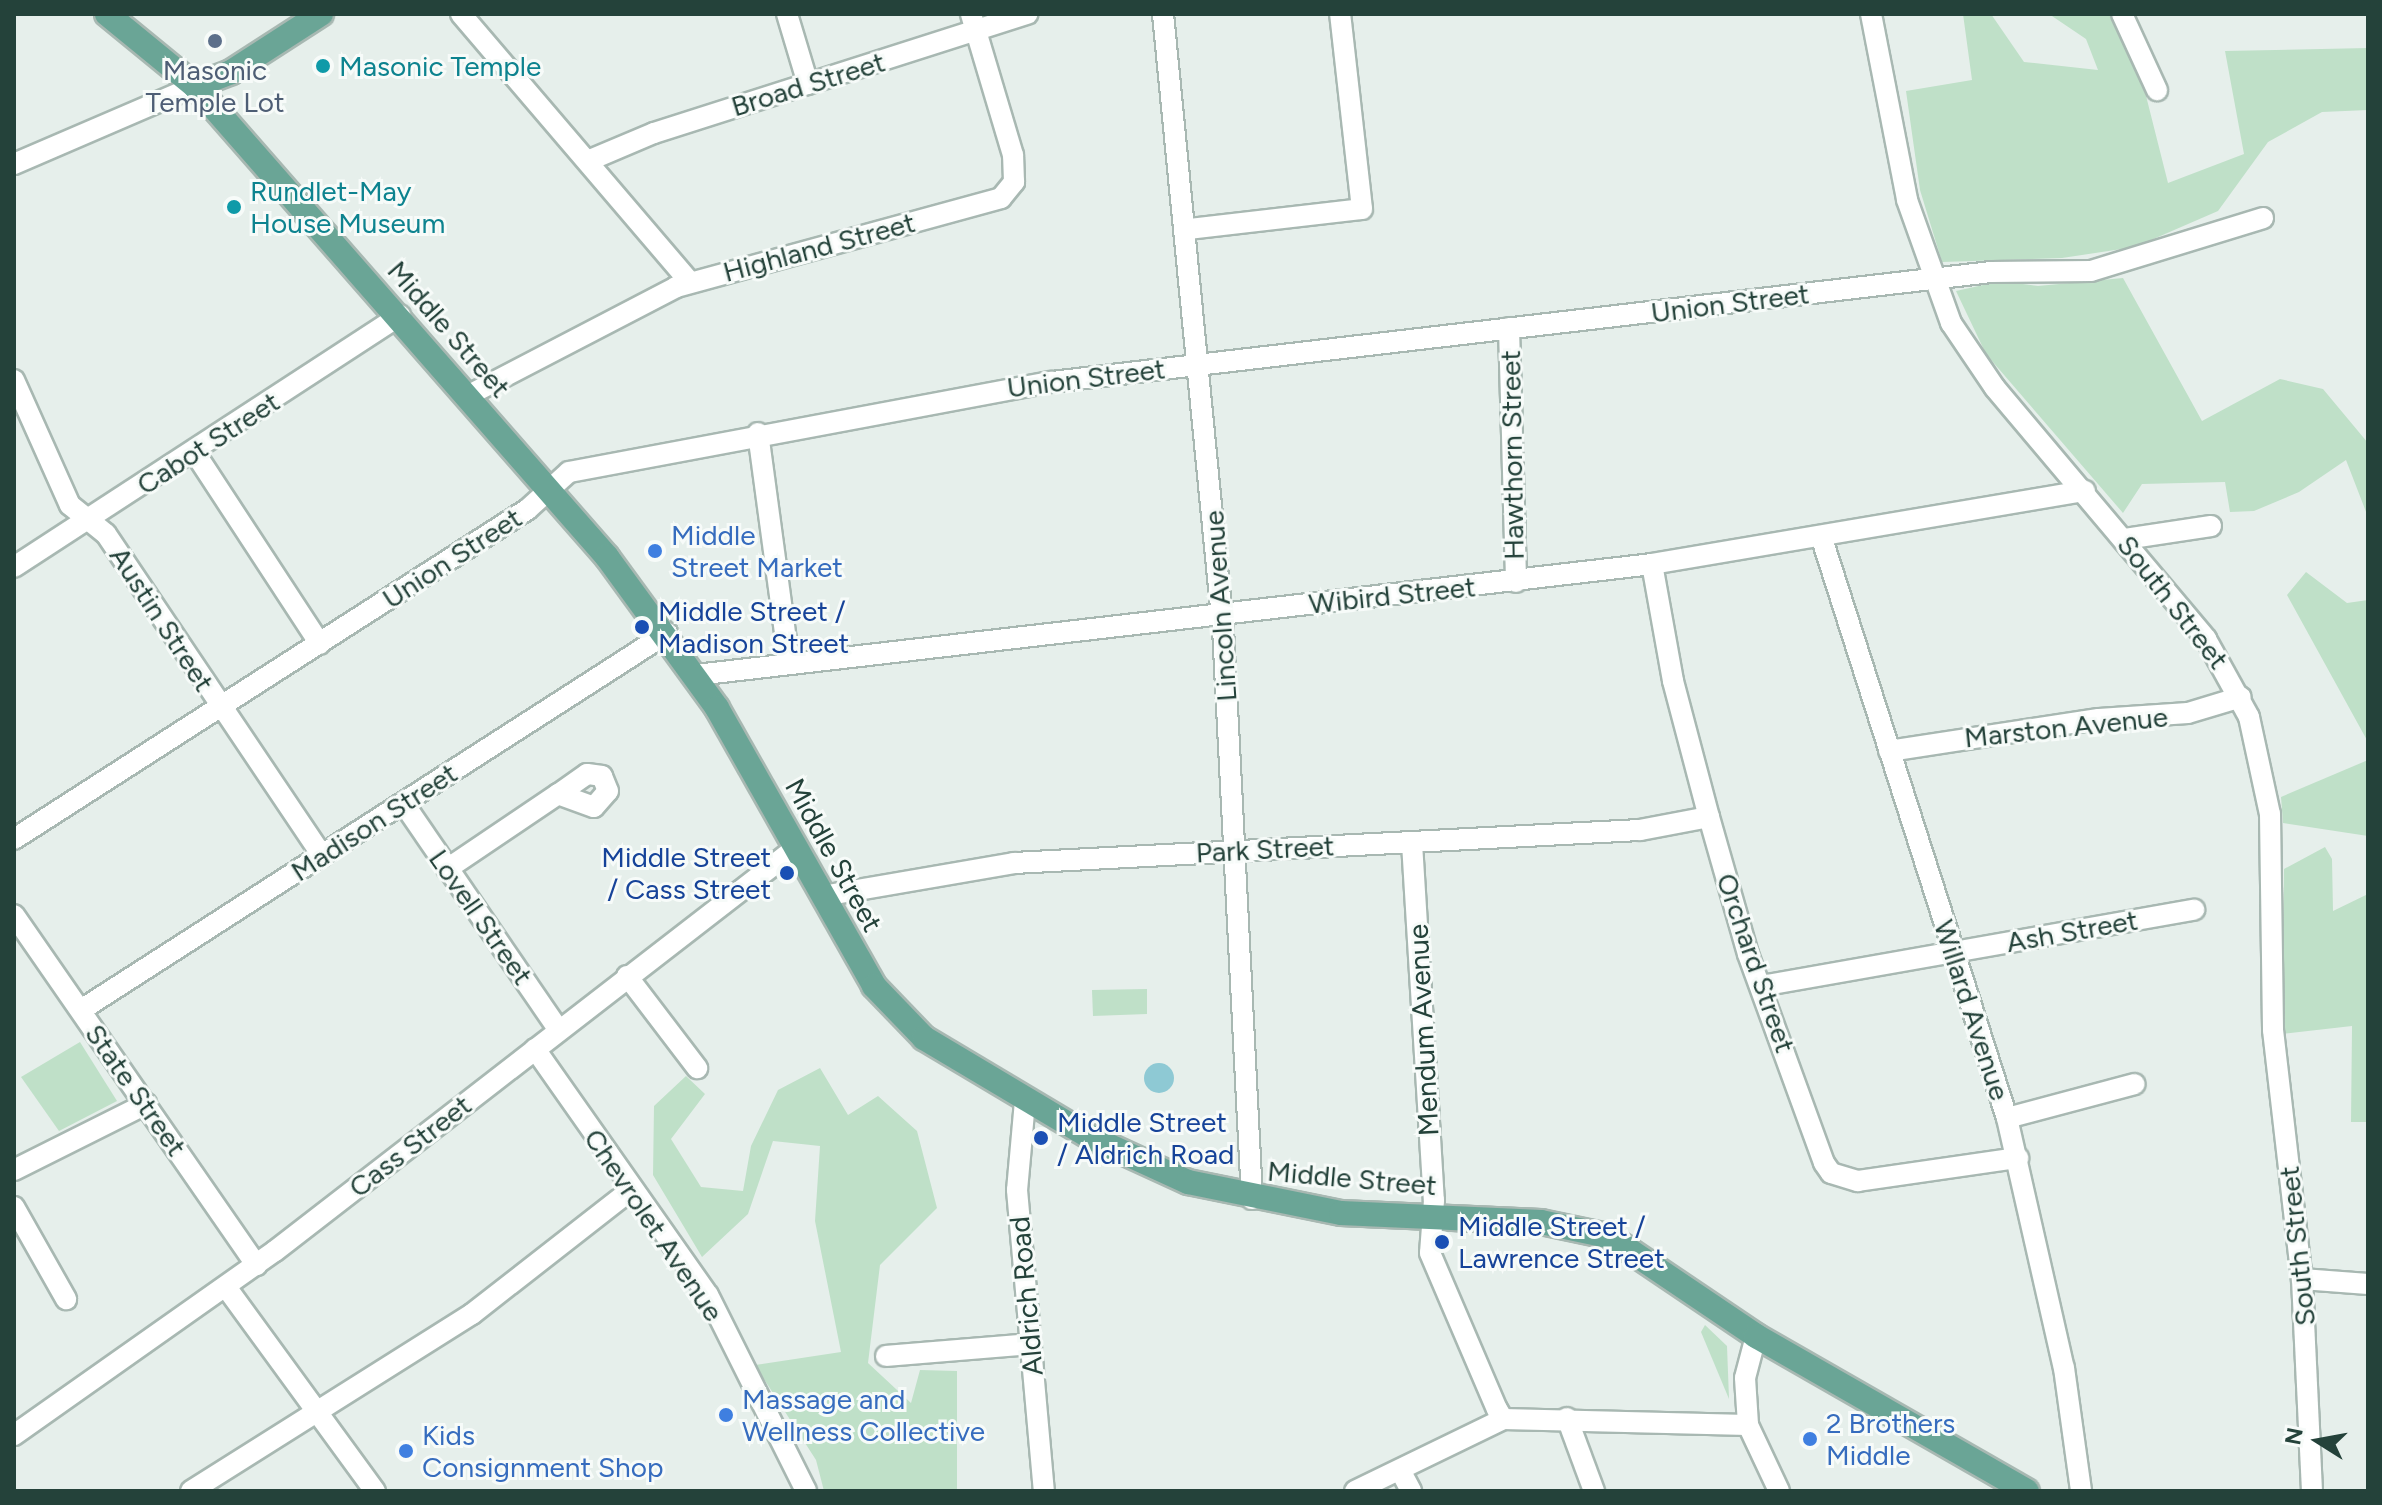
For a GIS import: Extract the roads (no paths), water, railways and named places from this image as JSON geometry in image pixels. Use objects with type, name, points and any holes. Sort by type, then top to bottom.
[{"type":"main road","name":"Middle Street","points":[[107,14],[195,86],[400,315],[550,489],[667,633],[696,675],[823,896],[897,1014],[939,1049],[1025,1101],[1161,1172],[1252,1199],[1341,1213],[1541,1222],[1608,1236],[1756,1336],[2027,1491]]},
{"type":"main road","points":[[195,86],[231,72],[321,14]]},
{"type":"street","points":[[461,14],[590,160],[690,282]]},
{"type":"street","points":[[787,14],[808,84]]},
{"type":"street","name":"Broad Street","points":[[590,160],[974,23],[1028,14]]},
{"type":"street","name":"Lincoln Avenue","points":[[1163,14],[1189,229],[1222,613],[1238,850],[1252,1199]]},
{"type":"street","points":[[1189,229],[1362,209],[1340,14]]},
{"type":"street","name":"South Street","points":[[1871,14],[1907,200],[1931,279],[1974,360],[2125,539],[2217,655],[2241,697],[2270,814],[2273,1030],[2302,1279],[2312,1491]]},
{"type":"street","points":[[2122,14],[2157,90]]},
{"type":"street","name":"Highland Street","points":[[467,396],[631,305],[690,282],[1001,198],[1014,182],[1013,155],[974,23]]},
{"type":"street","points":[[14,164],[195,86]]},
{"type":"street","name":"Union Street","points":[[14,839],[320,644],[550,489],[569,472],[971,393],[1200,363],[1931,279],[2122,266],[2263,218]]},
{"type":"street","name":"Cabot Street","points":[[14,567],[195,453],[400,315]]},
{"type":"street","name":"Hawthorn Street","points":[[1509,328],[1516,582]]},
{"type":"street","name":"Austin Street","points":[[15,387],[70,505],[106,534],[220,709],[322,856]]},
{"type":"street","points":[[758,433],[789,662]]},
{"type":"street","points":[[195,453],[320,644]]},
{"type":"street","name":"Wibird Street","points":[[696,675],[1652,564],[1822,539],[2085,491]]},
{"type":"street","points":[[2125,539],[2211,526]]},
{"type":"street","name":"Willard Avenue","points":[[1822,539],[2018,1158],[2064,1368],[2081,1491]]},
{"type":"street","name":"Orchard Street","points":[[1652,564],[1673,681],[1709,817],[1761,986],[1831,1173],[1882,1180],[2018,1158]]},
{"type":"street","name":"Madison Street","points":[[81,1010],[667,633]]},
{"type":"street","name":"Marston Avenue","points":[[1889,751],[2088,720],[2188,713],[2241,697]]},
{"type":"street","points":[[447,869],[558,794]]},
{"type":"street","name":"Lovell Street","points":[[404,804],[559,1030]]},
{"type":"street","name":"Park Street","points":[[823,896],[1014,863],[1640,830],[1709,817]]},
{"type":"street","name":"Mendum Avenue","points":[[1412,843],[1434,1266],[1503,1419]]},
{"type":"street","name":"Cass Street","points":[[14,1435],[256,1265],[797,847]]},
{"type":"street","name":"Ash Street","points":[[1761,986],[2194,910]]},
{"type":"street","name":"State Street","points":[[14,915],[256,1265]]},
{"type":"street","points":[[627,976],[697,1068]]},
{"type":"street","name":"Chevrolet Avenue","points":[[535,1049],[708,1295],[806,1491]]},
{"type":"street","points":[[2007,1118],[2135,1084]]},
{"type":"street","name":"Aldrich Road","points":[[1025,1101],[1017,1190],[1044,1491]]},
{"type":"street","points":[[14,1170],[146,1104]]},
{"type":"street","points":[[191,1491],[472,1314],[632,1189]]},
{"type":"street","points":[[14,1207],[66,1299]]},
{"type":"street","points":[[2302,1279],[2368,1284]]},
{"type":"street","points":[[226,1287],[375,1491]]},
{"type":"street","points":[[1756,1336],[1745,1378],[1748,1425],[1779,1491]]},
{"type":"street","points":[[886,1356],[1031,1344]]},
{"type":"street","points":[[1355,1491],[1503,1419],[1567,1418],[1748,1425]]},
{"type":"street","points":[[1567,1418],[1594,1491]]},
{"type":"street","points":[[1400,1470],[1411,1491]]},
{"type":"water","points":[[1159,1063],[1169,1068],[1174,1078],[1169,1088],[1159,1093],[1149,1088],[1144,1078],[1149,1068]]},
{"type":"place","name":"Masonic Temple Lot","points":[[215,41]]},
{"type":"place","name":"Masonic Temple","points":[[323,66]]},
{"type":"place","name":"Rundlet-May House Museum","points":[[234,207]]},
{"type":"place","name":"Middle Street Market","points":[[655,551]]},
{"type":"place","name":"Middle Street / Madison Street","points":[[642,627]]},
{"type":"place","name":"Middle Street / Cass Street","points":[[787,873]]},
{"type":"place","name":"Middle Street / Aldrich Road","points":[[1041,1138]]},
{"type":"place","name":"Middle Street / Lawrence Street","points":[[1442,1242]]},
{"type":"place","name":"Massage and Wellness Collective","points":[[726,1415]]},
{"type":"place","name":"2 Brothers Middle","points":[[1810,1439]]},
{"type":"place","name":"Kids Consignment Shop","points":[[406,1451]]}]
